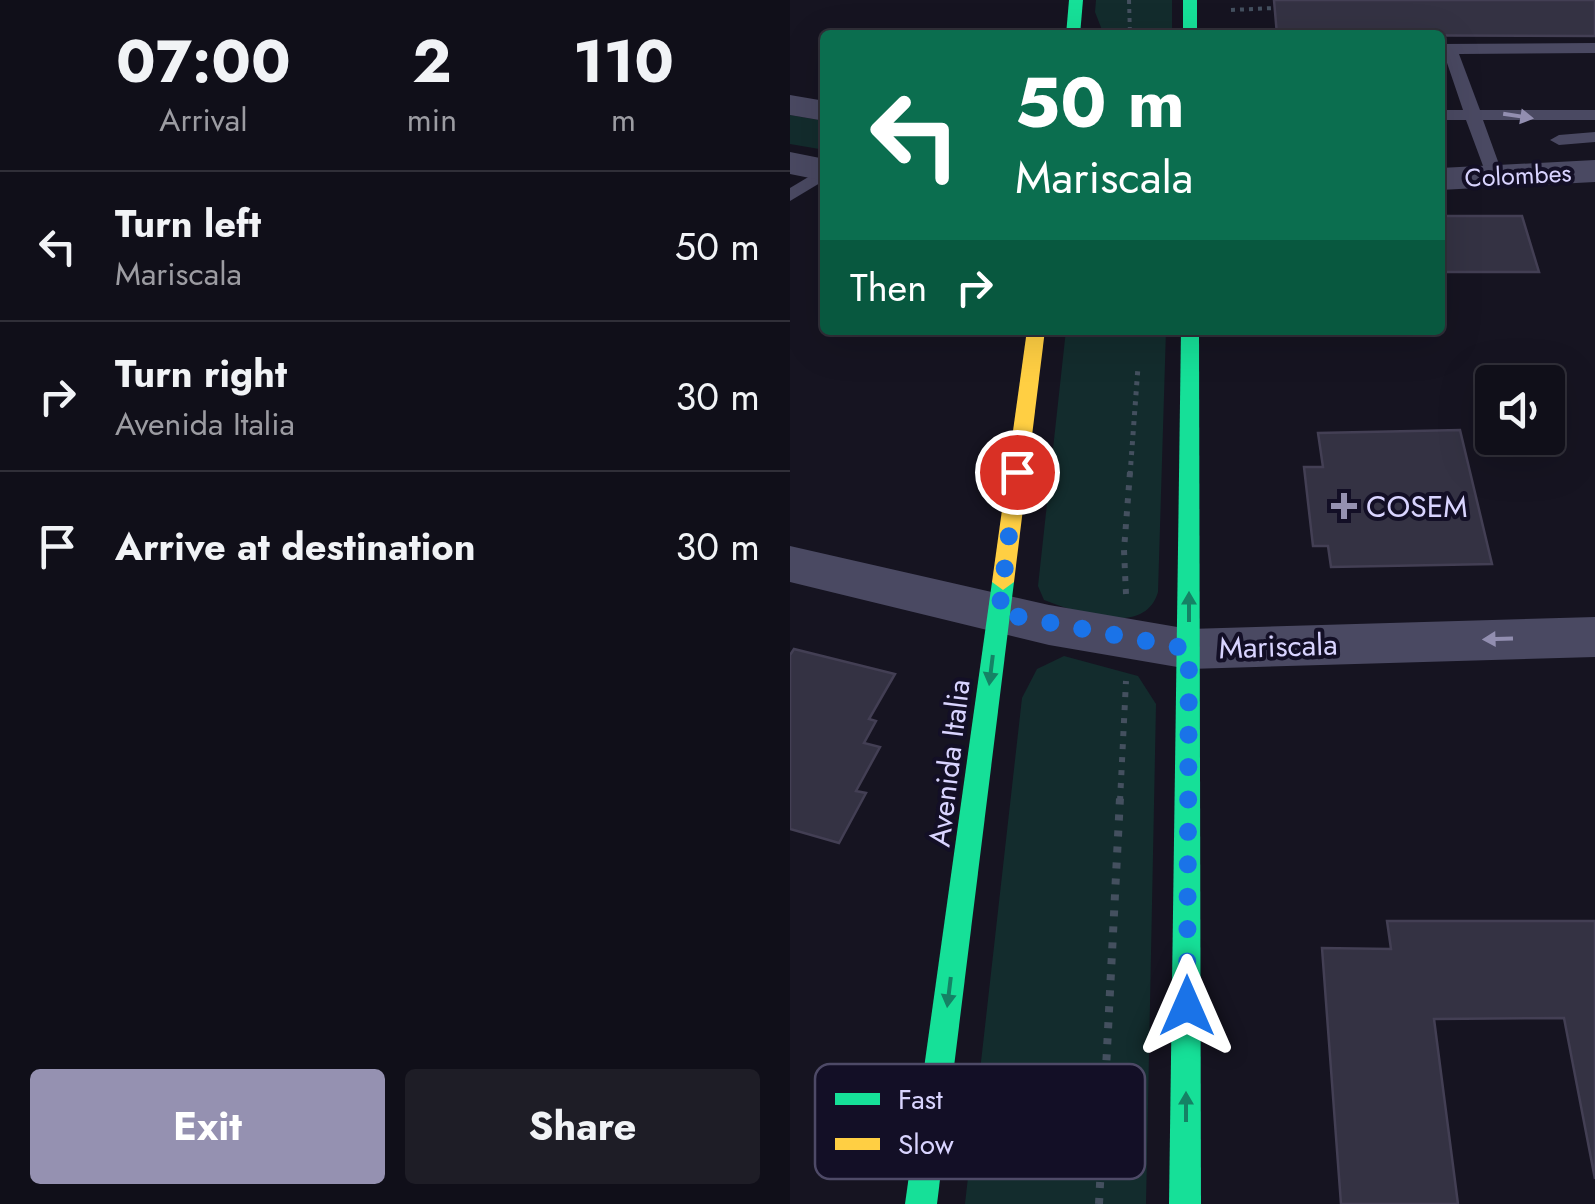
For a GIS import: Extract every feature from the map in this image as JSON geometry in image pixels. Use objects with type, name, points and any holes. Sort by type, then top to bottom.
[{"type":"main road","points":[[1073,30],[1076,0]]},
{"type":"main road","points":[[1190,0],[1190,30]]},
{"type":"main road","name":"Avenida Italia","points":[[939,1064],[1035,335]]},
{"type":"main road","points":[[1186,1204],[1190,335]]},
{"type":"main road","name":"Avenida Italia","points":[[921,1204],[924,1179]]},
{"type":"street","points":[[790,105],[820,110]]},
{"type":"street","points":[[790,163],[820,170]]},
{"type":"street","name":"Colombes","points":[[1445,178],[1595,171]]},
{"type":"street","name":"Mariscala","points":[[790,564],[999,613],[1189,649],[1595,636]]},
{"type":"lane","points":[[1495,178],[1445,49],[1595,48]]},
{"type":"lane","points":[[1445,115],[1504,113],[1535,119],[1595,115]]},
{"type":"lane","points":[[1559,140],[1595,137]]},
{"type":"lane","points":[[790,196],[820,175]]},
{"type":"path","points":[[1129,0],[1130,30]]},
{"type":"path","points":[[1234,10],[1274,8]]},
{"type":"path","points":[[1106,1064],[1128,640],[1124,550],[1139,348]]},
{"type":"path","points":[[1099,1204],[1100,1179]]},
{"type":"green space","points":[[1096,0],[1172,0],[1172,30],[1102,30],[1095,12]]},
{"type":"green space","points":[[790,115],[820,120],[820,149],[790,144]]},
{"type":"green space","points":[[1065,335],[1166,335],[1158,592],[1151,606],[1125,618],[1091,615],[1044,600],[1038,586]]},
{"type":"green space","points":[[1064,656],[1138,676],[1156,704],[1146,1204],[965,1204],[968,1179],[1145,1179],[1145,1064],[981,1064],[1022,698],[1037,669]]},
{"type":"building","points":[[1274,0],[1595,0],[1595,36],[1445,36],[1445,30],[1277,30]]},
{"type":"building","points":[[1445,216],[1522,216],[1539,272],[1445,272]]},
{"type":"building","points":[[1460,430],[1492,564],[1331,567],[1328,546],[1313,546],[1304,467],[1323,467],[1318,433]]},
{"type":"building","points":[[794,649],[895,674],[869,719],[876,721],[864,743],[880,747],[856,791],[866,793],[839,843],[790,829],[790,655]]},
{"type":"building","points":[[1387,921],[1595,921],[1595,1179],[1564,1018],[1434,1019],[1458,1204],[1341,1204],[1322,948],[1391,949]]},
{"type":"traffic: fast","points":[[1073,30],[1076,0]]},
{"type":"traffic: fast","points":[[1190,0],[1190,30]]},
{"type":"traffic: fast","points":[[1185,1204],[1190,335]]},
{"type":"traffic: fast","points":[[939,1064],[1003,582]]},
{"type":"traffic: fast","points":[[921,1204],[924,1179]]},
{"type":"traffic: slow","points":[[1003,582],[1035,335]]},
{"type":"place","name":"COSEM","points":[[1344,506]]},
{"type":"route","points":[[1017,472],[999,613],[1189,649],[1187,1006]]}]
